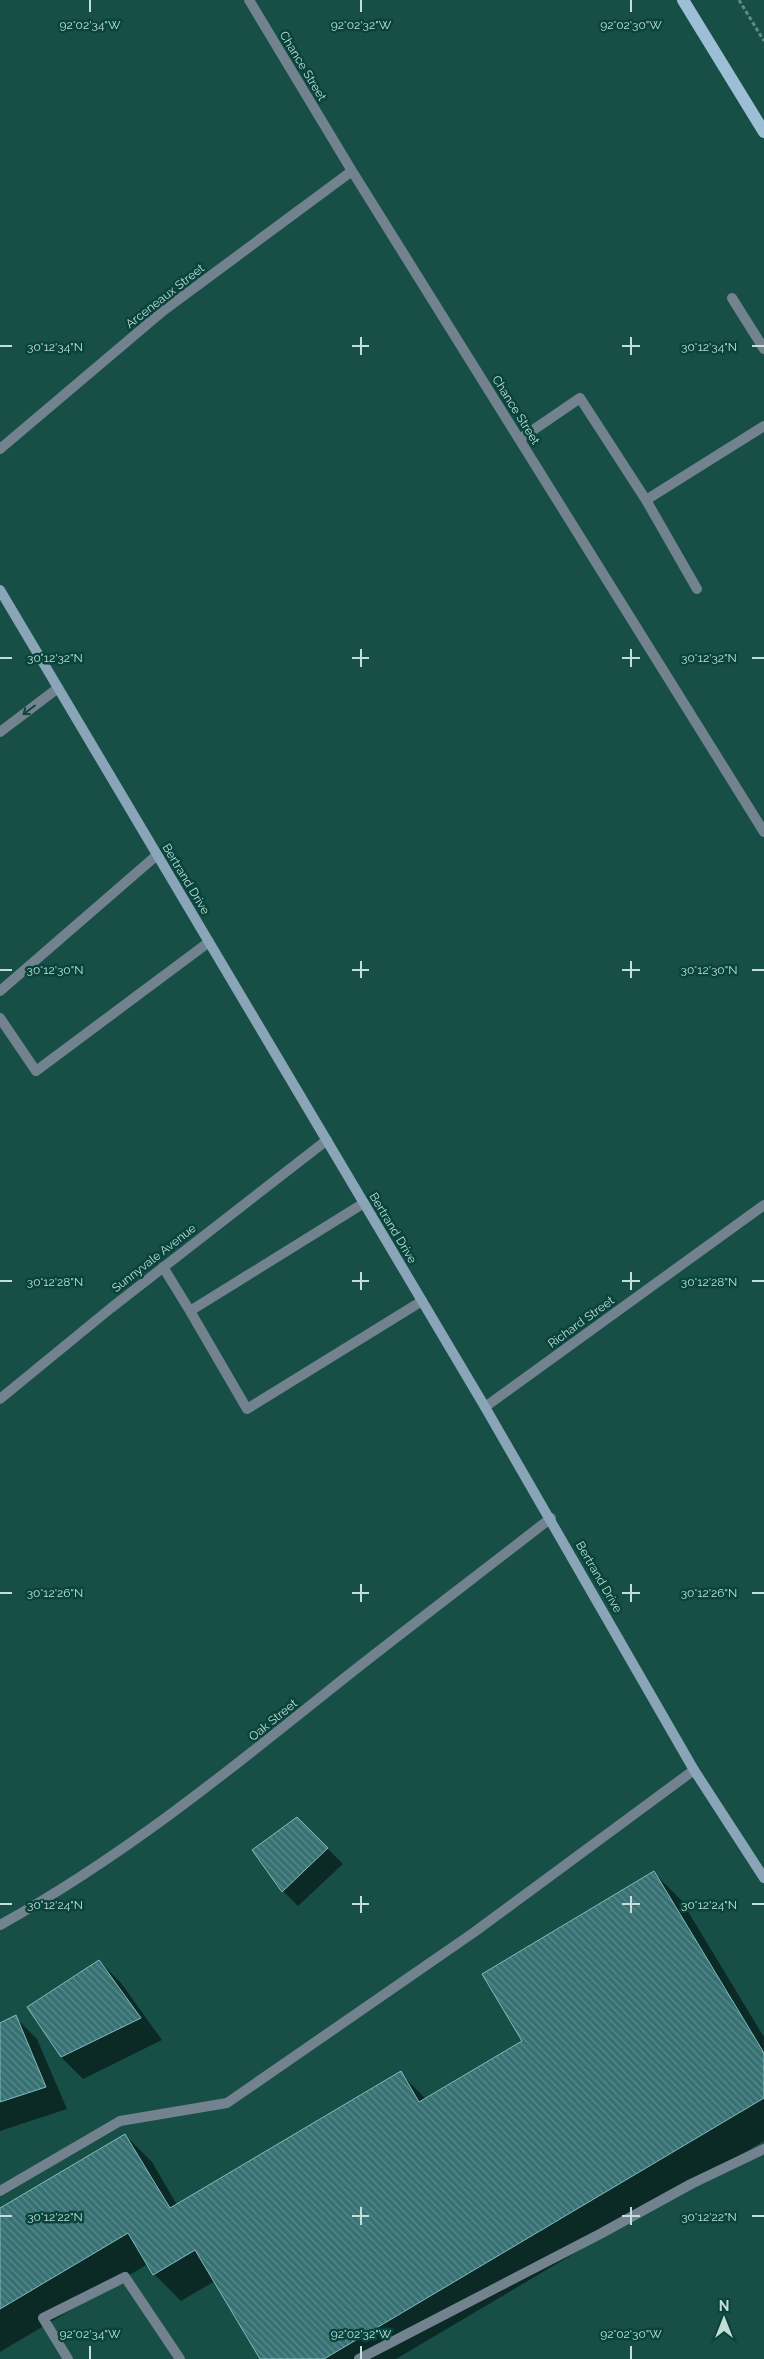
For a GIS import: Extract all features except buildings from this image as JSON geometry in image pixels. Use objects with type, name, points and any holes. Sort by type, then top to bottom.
[{"type":"main road","points":[[683,0],[764,132]]},
{"type":"main road","name":"Bertrand Drive","points":[[0,590],[551,1518],[694,1770],[763,1875]]},
{"type":"street","name":"Chance Street","points":[[249,0],[352,171],[764,832]]},
{"type":"street","name":"Arceneaux Street","points":[[0,449],[163,310],[352,171]]},
{"type":"street","points":[[732,298],[764,349]]},
{"type":"street","points":[[520,439],[580,398],[646,500],[697,589]]},
{"type":"street","points":[[646,500],[764,426]]},
{"type":"street","points":[[0,732],[58,688]]},
{"type":"street","points":[[0,991],[158,855]]},
{"type":"street","points":[[0,1018],[36,1071],[209,942]]},
{"type":"street","name":"Sunnyvale Avenue","points":[[0,1399],[163,1267],[326,1140]]},
{"type":"street","points":[[190,1311],[364,1202]]},
{"type":"street","name":"Richard Street","points":[[485,1407],[764,1205]]},
{"type":"street","points":[[163,1267],[247,1409],[422,1301]]},
{"type":"street","name":"Oak Street","points":[[0,1925],[34,1906],[132,1843],[230,1770],[395,1638],[551,1518]]},
{"type":"street","points":[[0,2191],[120,2121],[227,2103],[473,1934],[694,1770]]},
{"type":"street","points":[[359,2359],[692,2184],[764,2149]]},
{"type":"street","points":[[68,2359],[43,2318],[125,2277],[180,2359]]},
{"type":"path","points":[[739,0],[764,41]]}]
